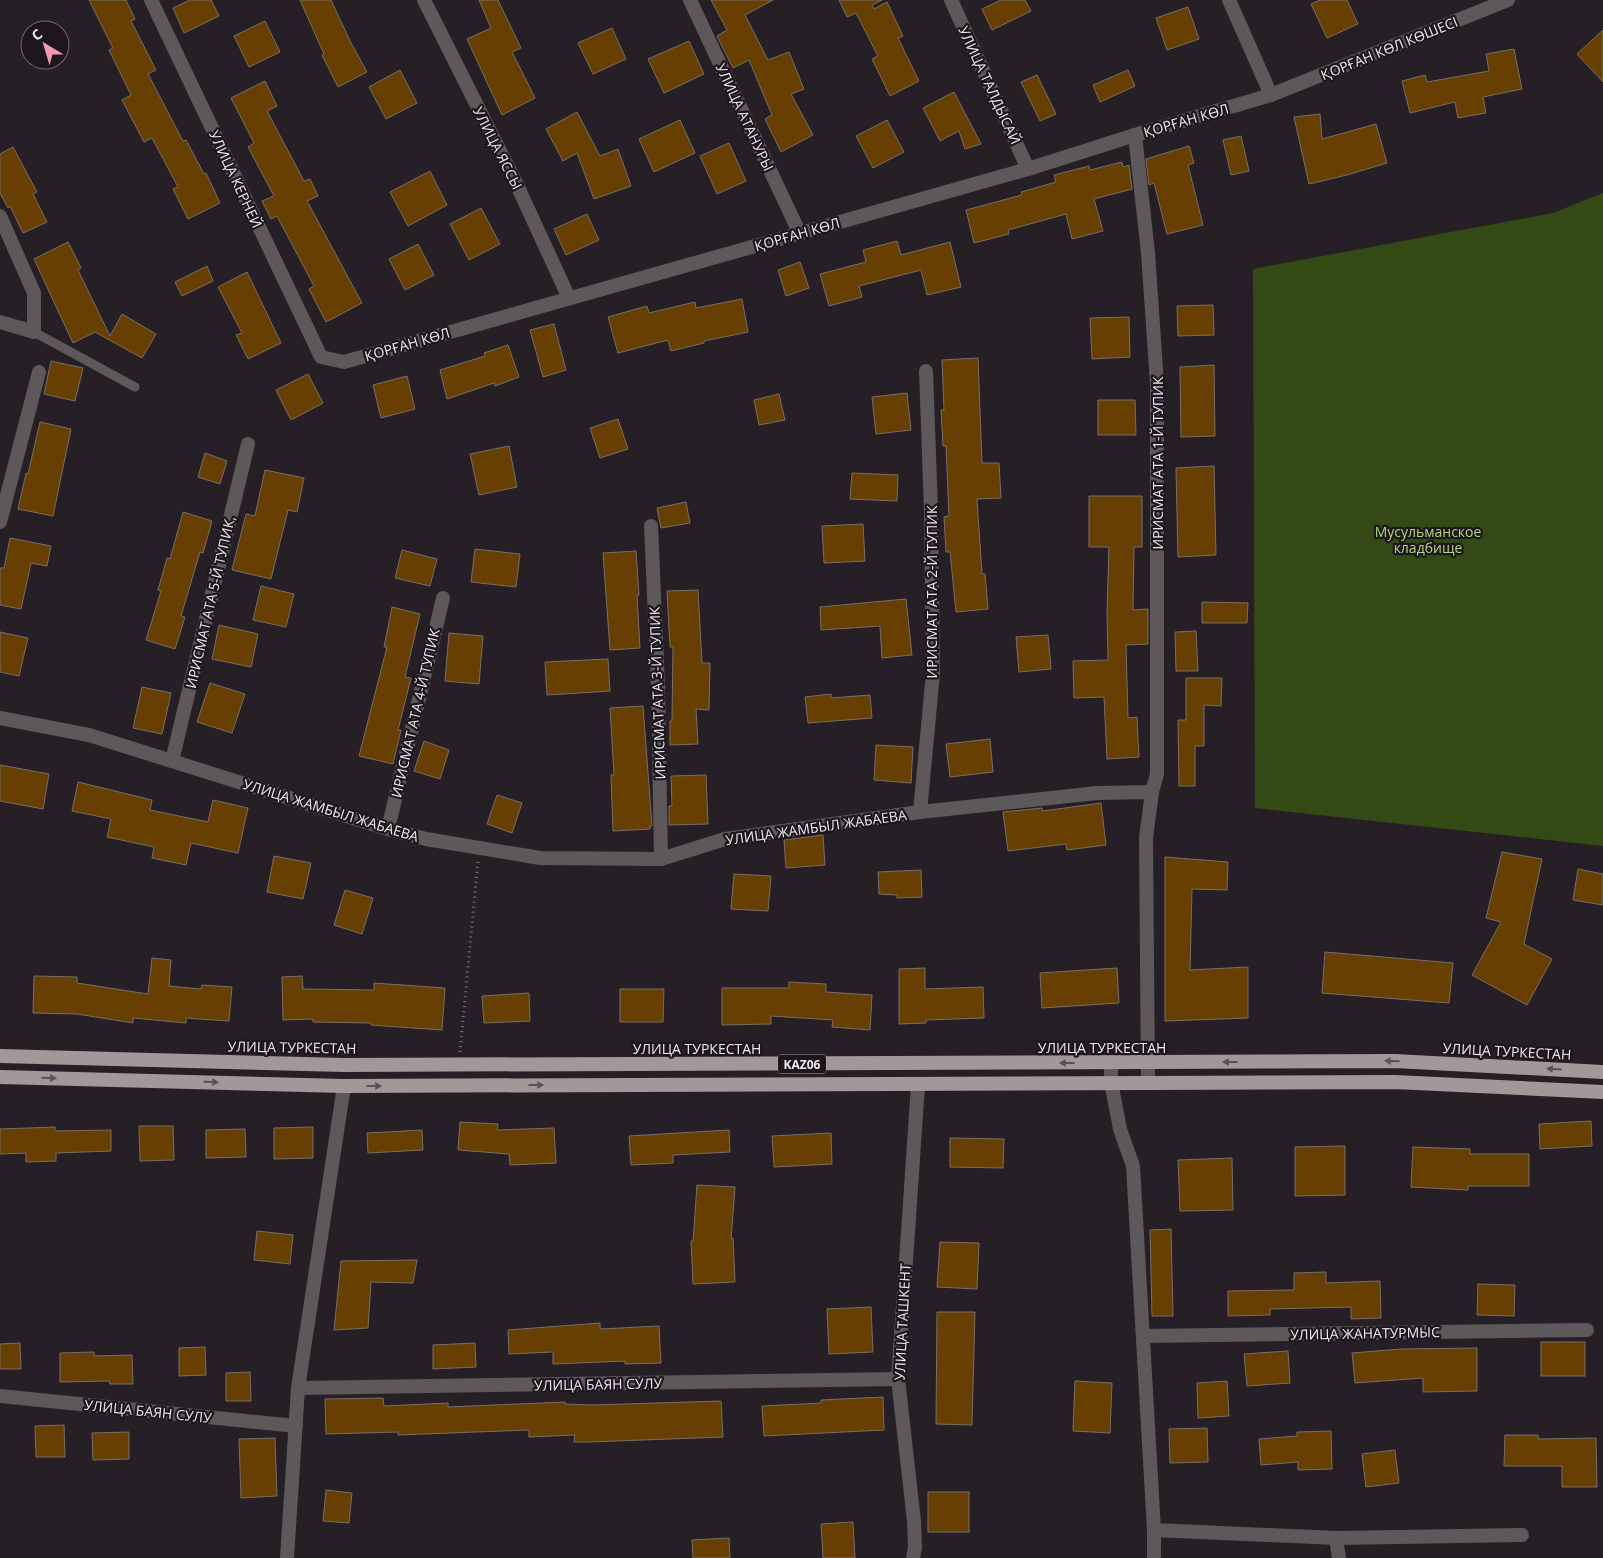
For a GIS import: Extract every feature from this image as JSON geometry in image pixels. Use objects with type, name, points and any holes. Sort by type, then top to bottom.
[{"type":"highway","name":"УЛИЦА ТУРКЕСТАН","points":[[0,1056],[334,1065],[1395,1061],[1603,1072]]},
{"type":"highway","name":"KАZ06","points":[[0,1077],[344,1086],[1395,1082],[1603,1092]]},
{"type":"street","name":"УЛИЦА КЕРНЕЙ","points":[[151,0],[321,357]]},
{"type":"street","name":"УЛИЦА ЯССЫ","points":[[424,0],[516,183],[570,298]]},
{"type":"street","name":"УЛИЦА АТАНУРЫ","points":[[690,0],[800,234]]},
{"type":"street","name":"УЛИЦА ТАЛДЫСАЙ","points":[[951,0],[1028,169]]},
{"type":"street","points":[[1229,0],[1271,95]]},
{"type":"street","name":"ҚОРҒАН КӨЛ КӨШЕСІ","points":[[1271,95],[1508,0]]},
{"type":"street","name":"ҚОРҒАН КӨЛ","points":[[321,357],[344,362],[1028,169],[1135,134],[1271,95]]},
{"type":"street","name":"ИРИСМАТ АТА 1-Й ТУПИК","points":[[1135,134],[1148,253],[1157,383],[1157,774],[1152,792]]},
{"type":"street","points":[[0,216],[34,293],[34,332],[0,322]]},
{"type":"street","name":"ИРИСМАТ АТА 2-Й ТУПИК","points":[[920,812],[932,673],[931,511],[926,371]]},
{"type":"street","points":[[0,522],[39,372]]},
{"type":"street","name":"ИРИСМАТ АТА 5-Й ТУПИК,","points":[[172,761],[248,444]]},
{"type":"street","name":"ИРИСМАТ АТА 3-Й ТУПИК","points":[[651,526],[658,686],[661,859]]},
{"type":"street","name":"ИРИСМАТ АТА 4-Й ТУПИК","points":[[388,829],[442,598]]},
{"type":"street","name":"УЛИЦА ЖАМБЫЛ ЖАБАЕВА","points":[[0,718],[89,735],[388,829],[426,839],[540,858],[661,859],[725,838],[920,812],[1097,793],[1152,792]]},
{"type":"street","points":[[1148,1082],[1146,838],[1152,792]]},
{"type":"street","points":[[1110,1063],[1111,1082],[1120,1129],[1133,1166],[1154,1558]]},
{"type":"street","name":"УЛИЦА ТАШКЕНТ","points":[[913,1558],[915,1548],[914,1521],[898,1379],[918,1084]]},
{"type":"street","points":[[286,1558],[298,1388],[344,1086]]},
{"type":"street","name":"УЛИЦА ЖАНАТУРМЫС","points":[[1143,1336],[1587,1330]]},
{"type":"street","name":"УЛИЦА БАЯН СУЛУ","points":[[298,1388],[898,1379]]},
{"type":"street","name":"УЛИЦА БАЯН СУЛУ","points":[[0,1396],[296,1426]]},
{"type":"street","points":[[1154,1530],[1336,1538],[1522,1535]]},
{"type":"street","points":[[1336,1538],[1339,1558]]},
{"type":"lane","points":[[34,332],[135,387]]},
{"type":"path","points":[[458,1065],[480,848]]},
{"type":"green space","name":"Мусульманское кладбище","points":[[1603,193],[1603,846],[1255,808],[1253,269],[1553,213]]},
{"type":"building","points":[[89,0],[126,0],[135,19],[131,21],[156,70],[148,74],[183,141],[186,140],[204,174],[206,173],[220,203],[188,219],[173,189],[178,187],[152,138],[144,142],[122,100],[131,95],[109,50],[113,48]]},
{"type":"building","points":[[190,0],[211,0],[219,16],[184,33],[173,8]]},
{"type":"building","points":[[300,0],[331,0],[367,72],[338,87],[322,55],[324,54]]},
{"type":"building","points":[[479,0],[498,0],[521,48],[512,52],[535,98],[502,115],[467,39],[491,28]]},
{"type":"building","points":[[711,0],[773,0],[745,15],[768,60],[789,52],[804,89],[791,94],[813,135],[781,152],[765,119],[772,115],[749,60],[733,68],[717,36],[727,30]]},
{"type":"building","points":[[839,0],[882,0],[872,5],[874,9],[887,2],[903,36],[898,38],[919,81],[890,96],[872,59],[878,56],[856,13],[847,17]]},
{"type":"building","points":[[1001,0],[1025,0],[1031,11],[992,30],[982,9]]},
{"type":"building","points":[[1320,0],[1347,0],[1358,24],[1327,38],[1311,4]]},
{"type":"building","points":[[1188,7],[1199,39],[1167,50],[1156,18]]},
{"type":"building","points":[[265,21],[280,52],[249,67],[234,36]]},
{"type":"building","points":[[612,28],[626,59],[593,74],[578,43]]},
{"type":"building","points":[[1603,30],[1603,82],[1577,54]]},
{"type":"building","points":[[689,41],[704,74],[664,93],[648,59]]},
{"type":"building","points":[[1514,49],[1522,89],[1483,97],[1486,113],[1458,118],[1455,102],[1410,113],[1402,81],[1425,75],[1427,82],[1489,71],[1486,54]]},
{"type":"building","points":[[400,70],[417,103],[386,119],[369,87]]},
{"type":"building","points":[[1128,70],[1135,86],[1100,102],[1093,85]]},
{"type":"building","points":[[1037,75],[1056,114],[1040,121],[1021,82]]},
{"type":"building","points":[[265,81],[277,106],[267,111],[304,181],[310,179],[318,196],[307,201],[362,303],[326,322],[309,289],[314,286],[277,216],[271,219],[262,201],[274,196],[248,147],[254,143],[231,98]]},
{"type":"building","points":[[954,92],[981,144],[965,149],[959,131],[940,141],[923,108]]},
{"type":"building","points":[[577,112],[600,156],[618,149],[631,186],[594,199],[577,153],[563,161],[546,129]]},
{"type":"building","points":[[1320,114],[1322,139],[1376,124],[1387,163],[1309,184],[1294,117]]},
{"type":"building","points":[[680,120],[695,153],[654,172],[639,139]]},
{"type":"building","points":[[887,120],[904,152],[873,168],[856,136]]},
{"type":"building","points":[[1241,136],[1249,171],[1231,175],[1223,140]]},
{"type":"building","points":[[729,143],[746,181],[717,194],[700,156]]},
{"type":"building","points":[[1189,146],[1194,163],[1188,165],[1203,225],[1167,234],[1154,183],[1149,185],[1146,159]]},
{"type":"building","points":[[13,147],[37,192],[33,194],[47,222],[23,233],[10,206],[8,208],[0,193],[0,154]]},
{"type":"building","points":[[1122,162],[1123,167],[1129,165],[1132,189],[1094,199],[1103,231],[1072,239],[1066,214],[1008,230],[1009,234],[974,243],[966,210],[1022,195],[1021,192],[1056,182],[1054,175],[1089,166],[1090,170]]},
{"type":"building","points":[[430,171],[447,205],[408,226],[390,192]]},
{"type":"building","points":[[481,208],[500,244],[469,260],[450,224]]},
{"type":"building","points":[[587,214],[599,240],[566,255],[554,229]]},
{"type":"building","points":[[897,241],[901,255],[950,242],[961,287],[927,295],[921,270],[859,286],[862,297],[829,306],[820,274],[866,262],[863,250]]},
{"type":"building","points":[[68,242],[81,268],[78,270],[110,336],[122,314],[156,334],[142,358],[95,332],[73,343],[34,259]]},
{"type":"building","points":[[418,244],[434,275],[405,290],[389,259]]},
{"type":"building","points":[[800,262],[809,288],[786,296],[778,270]]},
{"type":"building","points":[[207,266],[213,281],[182,296],[175,282]]},
{"type":"building","points":[[247,272],[281,343],[248,359],[236,335],[242,333],[218,287]]},
{"type":"building","points":[[742,299],[748,332],[704,341],[704,343],[671,351],[668,340],[618,353],[608,317],[647,306],[649,313],[695,302],[696,308]]},
{"type":"building","points":[[1213,305],[1214,335],[1178,336],[1177,306]]},
{"type":"building","points":[[1129,317],[1130,357],[1092,359],[1090,318]]},
{"type":"building","points":[[554,324],[566,370],[543,377],[530,330]]},
{"type":"building","points":[[508,345],[519,377],[495,386],[494,383],[447,399],[440,370],[485,356],[484,353]]},
{"type":"building","points":[[978,358],[982,463],[999,463],[1001,498],[977,499],[982,574],[985,574],[988,609],[956,612],[950,552],[946,552],[944,517],[949,516],[946,446],[943,446],[941,410],[944,410],[942,360]]},
{"type":"building","points":[[51,361],[83,368],[75,401],[44,394]]},
{"type":"building","points":[[1214,365],[1215,436],[1181,437],[1180,367]]},
{"type":"building","points":[[308,374],[323,403],[291,420],[276,390]]},
{"type":"building","points":[[407,376],[415,409],[381,418],[373,385]]},
{"type":"building","points":[[907,393],[911,430],[876,434],[872,397]]},
{"type":"building","points":[[779,394],[785,420],[759,425],[754,400]]},
{"type":"building","points":[[1098,400],[1135,400],[1136,435],[1098,435]]},
{"type":"building","points":[[618,419],[628,449],[600,458],[590,428]]},
{"type":"building","points":[[40,422],[71,429],[53,516],[18,509]]},
{"type":"building","points":[[509,446],[517,487],[479,495],[470,454]]},
{"type":"building","points":[[205,453],[227,461],[220,484],[198,477]]},
{"type":"building","points":[[1214,466],[1216,555],[1178,557],[1176,468]]},
{"type":"building","points":[[265,470],[304,478],[297,512],[288,510],[271,579],[232,570],[246,514],[255,516]]},
{"type":"building","points":[[852,473],[898,475],[897,501],[850,499]]},
{"type":"building","points":[[1089,496],[1142,496],[1142,547],[1134,547],[1133,610],[1148,609],[1148,644],[1126,645],[1128,718],[1137,717],[1139,757],[1107,759],[1104,697],[1074,698],[1073,661],[1108,660],[1109,547],[1089,547]]},
{"type":"building","points":[[686,502],[690,523],[661,528],[657,508]]},
{"type":"building","points":[[183,512],[212,521],[203,553],[200,552],[181,616],[185,617],[175,649],[146,640],[161,591],[158,590],[167,558],[170,559]]},
{"type":"building","points":[[863,524],[865,561],[824,563],[822,526]]},
{"type":"building","points":[[10,538],[51,546],[47,566],[31,563],[21,609],[0,605],[0,568],[4,568]]},
{"type":"building","points":[[475,549],[520,554],[516,587],[471,582]]},
{"type":"building","points":[[402,550],[437,559],[430,586],[395,578]]},
{"type":"building","points":[[636,551],[640,648],[610,650],[603,553]]},
{"type":"building","points":[[261,586],[294,594],[286,627],[253,620]]},
{"type":"building","points":[[698,590],[702,663],[710,663],[709,710],[696,709],[698,744],[670,745],[673,647],[670,647],[667,591]]},
{"type":"building","points":[[906,599],[912,655],[882,658],[880,626],[821,630],[820,607]]},
{"type":"building","points":[[1202,602],[1248,603],[1247,623],[1202,623]]},
{"type":"building","points":[[392,607],[420,614],[405,677],[411,678],[398,730],[401,730],[393,764],[359,756],[387,647],[384,647]]},
{"type":"building","points":[[219,625],[258,634],[251,667],[212,659]]},
{"type":"building","points":[[1196,631],[1198,671],[1176,671],[1175,632]]},
{"type":"building","points":[[0,632],[28,638],[19,676],[0,672]]},
{"type":"building","points":[[449,633],[483,636],[479,684],[445,681]]},
{"type":"building","points":[[1048,635],[1051,669],[1019,672],[1016,637]]},
{"type":"building","points":[[608,659],[610,691],[547,695],[545,662]]},
{"type":"building","points":[[1186,678],[1222,678],[1221,706],[1204,705],[1204,746],[1195,746],[1195,786],[1179,786],[1178,720],[1186,720]]},
{"type":"building","points":[[210,683],[245,694],[232,733],[197,722]]},
{"type":"building","points":[[142,687],[171,693],[162,734],[133,728]]},
{"type":"building","points":[[831,694],[831,698],[870,695],[872,718],[808,723],[805,697]]},
{"type":"building","points":[[643,706],[652,826],[650,826],[650,829],[613,831],[611,775],[614,775],[610,708]]},
{"type":"building","points":[[990,739],[993,772],[950,777],[946,744]]},
{"type":"building","points":[[424,741],[449,750],[440,779],[414,771]]},
{"type":"building","points":[[876,745],[913,747],[911,783],[874,780]]},
{"type":"building","points":[[0,765],[49,774],[43,809],[0,801]]},
{"type":"building","points":[[706,775],[708,824],[669,825],[669,806],[672,806],[671,776]]},
{"type":"building","points":[[78,782],[152,800],[150,810],[208,822],[213,800],[248,808],[238,853],[191,843],[186,865],[152,858],[154,847],[107,837],[111,819],[72,811]]},
{"type":"building","points":[[497,795],[522,803],[512,833],[487,824]]},
{"type":"building","points":[[1101,803],[1106,845],[1067,850],[1066,844],[1008,851],[1003,812],[1042,808],[1043,811]]},
{"type":"building","points":[[823,835],[825,865],[786,868],[784,840]]},
{"type":"building","points":[[1502,852],[1542,859],[1524,944],[1552,959],[1527,1005],[1472,975],[1501,922],[1486,918]]},
{"type":"building","points":[[274,856],[311,863],[303,899],[267,892]]},
{"type":"building","points":[[1165,857],[1228,862],[1227,890],[1192,889],[1190,970],[1248,967],[1248,1018],[1165,1021]]},
{"type":"building","points":[[1578,869],[1603,874],[1603,905],[1573,900]]},
{"type":"building","points":[[921,870],[922,897],[897,898],[897,895],[879,894],[878,872]]},
{"type":"building","points":[[734,874],[771,876],[768,911],[731,909]]},
{"type":"building","points":[[345,890],[373,898],[362,934],[334,925]]},
{"type":"building","points":[[1325,952],[1453,963],[1449,1003],[1322,993]]},
{"type":"building","points":[[152,958],[171,960],[169,986],[201,989],[202,985],[232,987],[229,1021],[186,1018],[186,1023],[133,1018],[133,1023],[77,1014],[33,1013],[34,976],[77,977],[77,983],[148,994]]},
{"type":"building","points":[[925,968],[925,989],[983,987],[984,1018],[926,1020],[926,1023],[899,1024],[899,969]]},
{"type":"building","points":[[1117,968],[1119,1003],[1042,1008],[1040,973]]},
{"type":"building","points":[[302,976],[303,989],[374,990],[374,983],[445,988],[442,1030],[371,1025],[371,1023],[313,1022],[313,1019],[283,1020],[282,977]]},
{"type":"building","points":[[789,982],[826,984],[826,992],[872,995],[870,1030],[832,1027],[833,1020],[771,1016],[771,1024],[722,1025],[722,988],[789,988]]},
{"type":"building","points":[[620,989],[664,989],[663,1022],[620,1022]]},
{"type":"building","points":[[529,993],[530,1021],[484,1023],[482,996]]},
{"type":"building","points":[[1591,1121],[1592,1146],[1540,1149],[1539,1124]]},
{"type":"building","points":[[460,1122],[498,1124],[497,1130],[554,1128],[556,1163],[510,1165],[509,1154],[458,1150]]},
{"type":"building","points":[[139,1126],[173,1126],[174,1160],[140,1161]]},
{"type":"building","points":[[55,1127],[55,1131],[111,1130],[111,1151],[56,1153],[56,1161],[26,1162],[26,1153],[0,1154],[0,1129]]},
{"type":"building","points":[[313,1127],[313,1158],[274,1159],[274,1128]]},
{"type":"building","points":[[245,1129],[246,1157],[206,1158],[206,1130]]},
{"type":"building","points":[[422,1130],[423,1150],[368,1153],[367,1133]]},
{"type":"building","points":[[729,1130],[730,1152],[673,1155],[673,1163],[631,1165],[629,1136]]},
{"type":"building","points":[[831,1133],[832,1164],[774,1167],[772,1136]]},
{"type":"building","points":[[950,1138],[1004,1139],[1003,1168],[950,1167]]},
{"type":"building","points":[[1345,1146],[1345,1195],[1295,1196],[1295,1147]]},
{"type":"building","points":[[1413,1147],[1470,1149],[1470,1154],[1529,1154],[1529,1186],[1468,1186],[1468,1190],[1411,1187]]},
{"type":"building","points":[[1232,1158],[1233,1210],[1180,1211],[1178,1160]]},
{"type":"building","points":[[697,1185],[735,1187],[731,1239],[733,1238],[735,1282],[693,1284],[691,1241],[693,1241]]},
{"type":"building","points":[[1171,1229],[1173,1316],[1152,1316],[1150,1230]]},
{"type":"building","points":[[257,1231],[293,1235],[290,1264],[254,1260]]},
{"type":"building","points":[[940,1242],[979,1243],[977,1289],[937,1287]]},
{"type":"building","points":[[417,1260],[413,1283],[371,1282],[368,1328],[334,1330],[341,1261]]},
{"type":"building","points":[[1326,1272],[1326,1283],[1380,1281],[1381,1318],[1351,1319],[1351,1307],[1270,1309],[1270,1315],[1228,1316],[1228,1291],[1294,1290],[1294,1273]]},
{"type":"building","points":[[1478,1284],[1515,1285],[1514,1316],[1477,1315]]},
{"type":"building","points":[[871,1307],[873,1352],[829,1354],[827,1309]]},
{"type":"building","points":[[937,1312],[975,1312],[972,1425],[936,1424]]},
{"type":"building","points":[[600,1323],[600,1329],[659,1326],[661,1363],[625,1364],[625,1361],[553,1364],[553,1352],[509,1354],[508,1330]]},
{"type":"building","points":[[1541,1342],[1585,1342],[1585,1376],[1541,1376]]},
{"type":"building","points":[[20,1343],[21,1369],[0,1369],[0,1344]]},
{"type":"building","points":[[475,1343],[476,1367],[433,1369],[433,1345]]},
{"type":"building","points":[[205,1347],[206,1375],[179,1376],[179,1348]]},
{"type":"building","points":[[1477,1348],[1477,1391],[1423,1392],[1423,1378],[1355,1383],[1352,1353],[1401,1349]]},
{"type":"building","points":[[1288,1351],[1290,1383],[1247,1386],[1244,1354]]},
{"type":"building","points":[[94,1352],[94,1356],[132,1355],[133,1384],[110,1384],[109,1381],[60,1382],[60,1353]]},
{"type":"building","points":[[250,1372],[251,1401],[226,1401],[226,1373]]},
{"type":"building","points":[[1075,1381],[1112,1383],[1110,1433],[1073,1431]]},
{"type":"building","points":[[1227,1381],[1229,1416],[1198,1418],[1197,1383]]},
{"type":"building","points":[[883,1397],[884,1430],[764,1436],[762,1406],[821,1403],[821,1400]]},
{"type":"building","points":[[383,1398],[384,1406],[448,1403],[448,1407],[565,1402],[565,1404],[593,1405],[721,1401],[723,1437],[574,1442],[575,1435],[529,1437],[529,1430],[398,1435],[398,1432],[326,1434],[325,1399]]},
{"type":"building","points":[[64,1425],[65,1457],[36,1457],[35,1426]]},
{"type":"building","points":[[1207,1428],[1208,1462],[1170,1463],[1169,1429]]},
{"type":"building","points":[[1331,1431],[1332,1469],[1298,1470],[1298,1462],[1261,1465],[1259,1439],[1297,1436],[1297,1432]]},
{"type":"building","points":[[129,1432],[129,1459],[93,1460],[92,1433]]},
{"type":"building","points":[[1505,1435],[1538,1435],[1538,1439],[1596,1438],[1597,1487],[1562,1487],[1562,1466],[1504,1466]]},
{"type":"building","points":[[275,1438],[277,1496],[241,1498],[239,1439]]},
{"type":"building","points":[[1395,1450],[1399,1483],[1366,1487],[1362,1454]]},
{"type":"building","points":[[326,1490],[352,1493],[349,1523],[323,1521]]},
{"type":"building","points":[[928,1492],[969,1492],[969,1532],[928,1532]]},
{"type":"building","points":[[853,1522],[855,1558],[823,1558],[821,1524]]},
{"type":"building","points":[[729,1538],[730,1558],[693,1558],[692,1540]]}]
